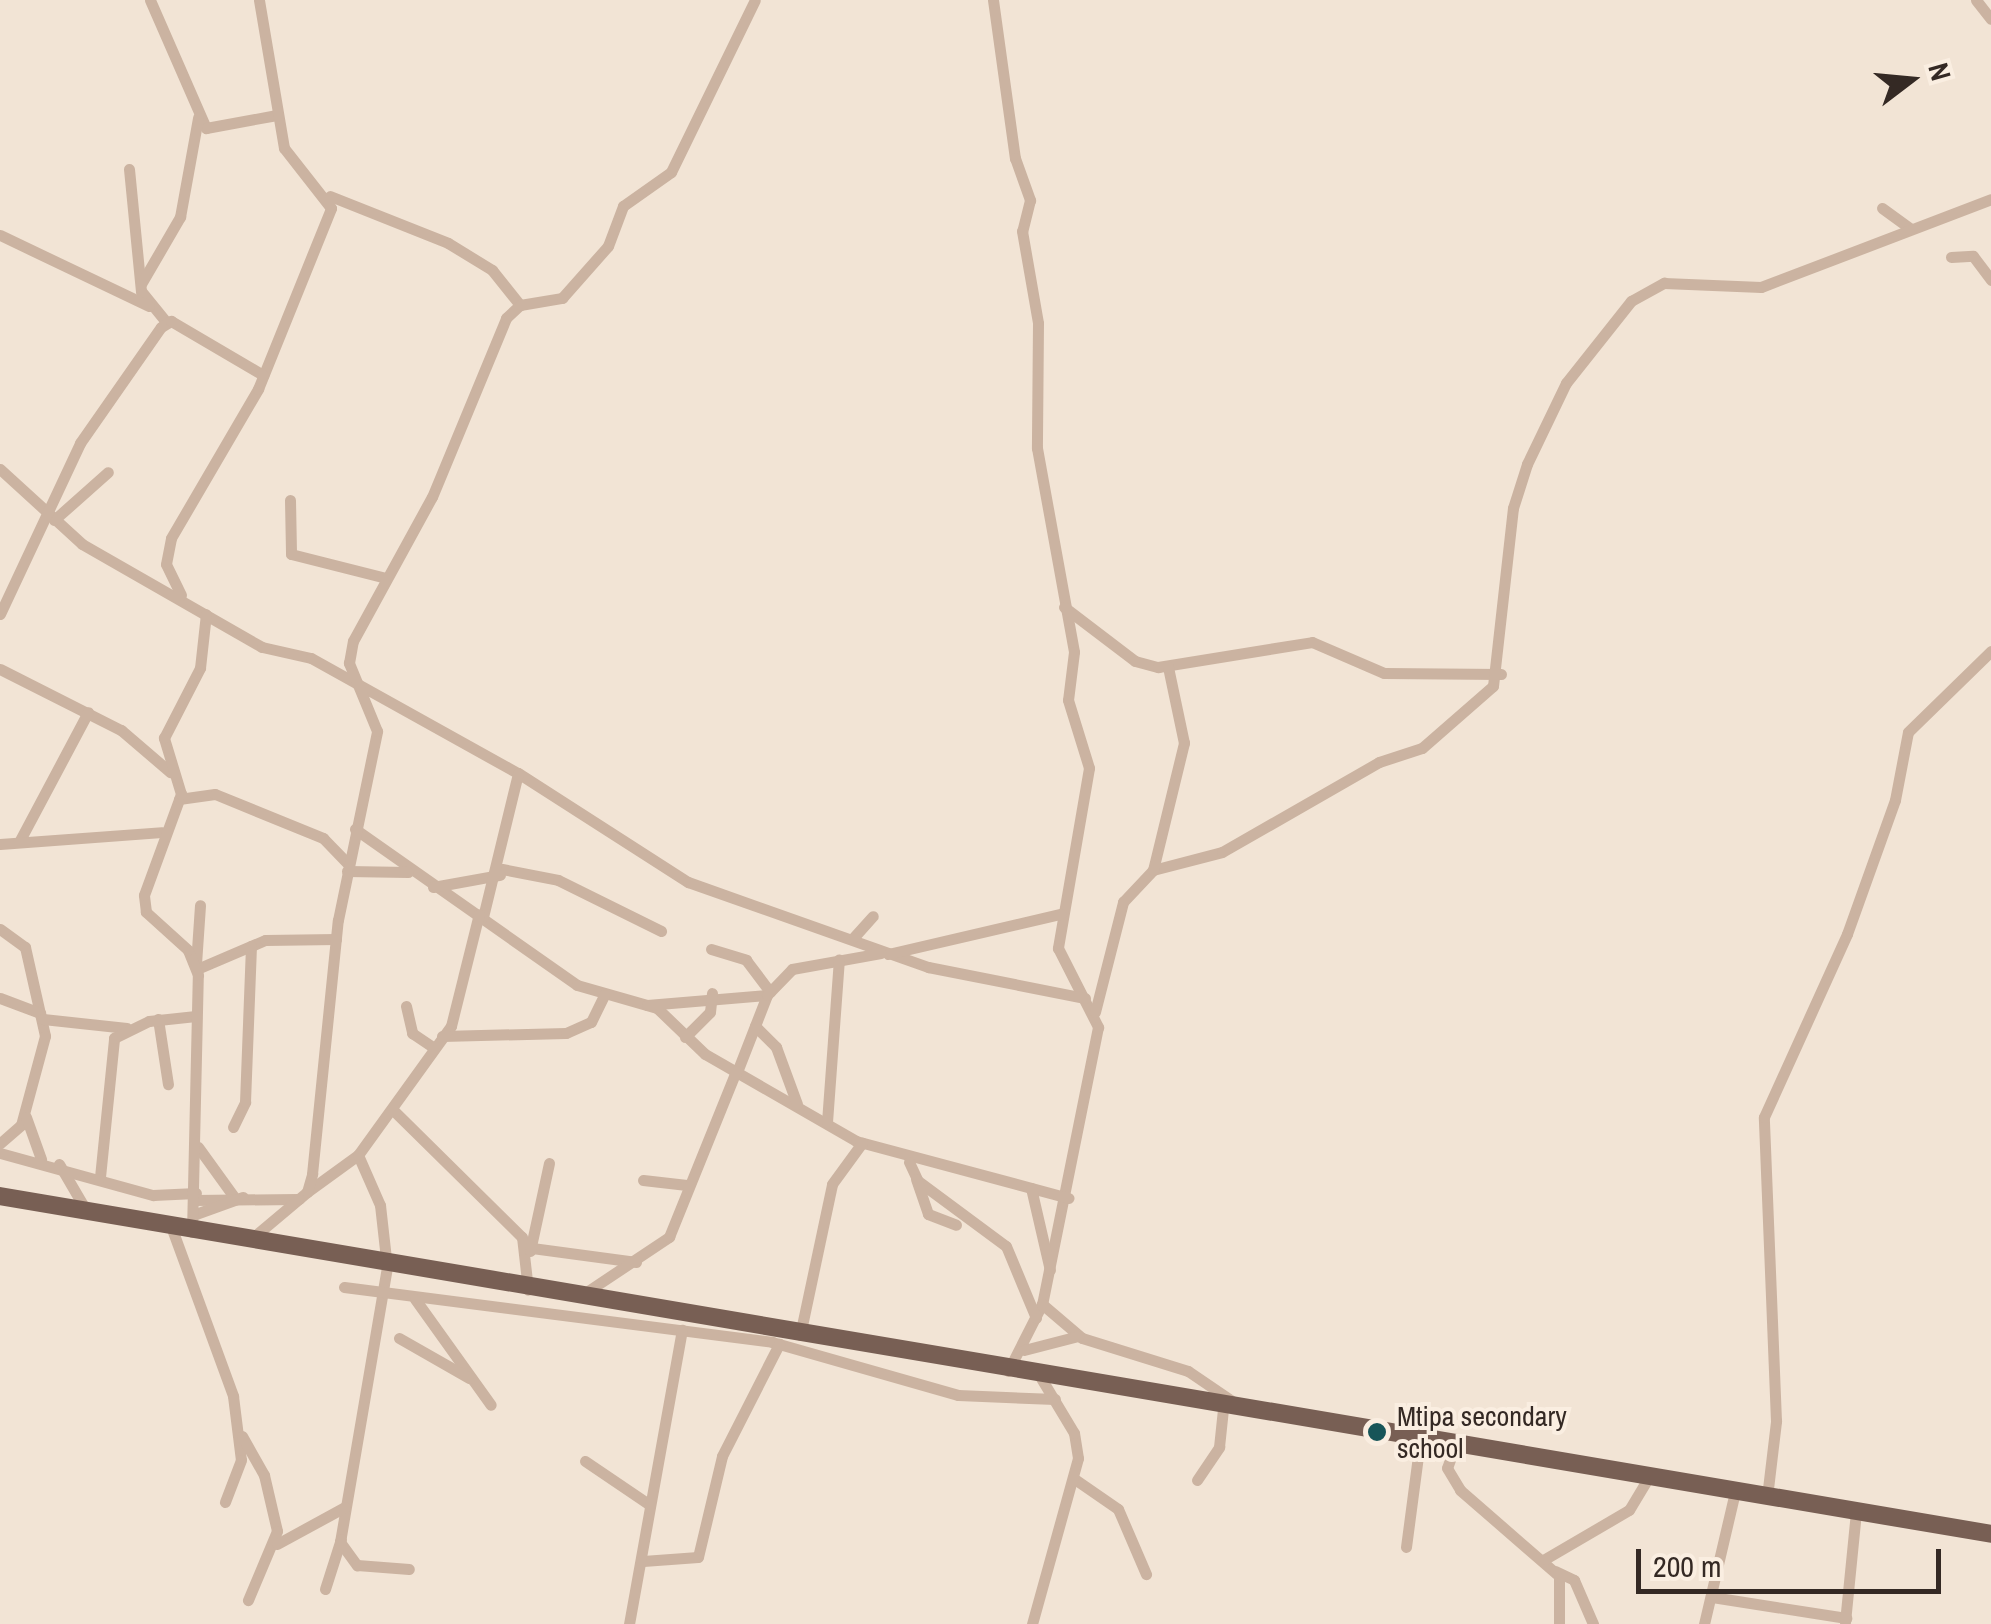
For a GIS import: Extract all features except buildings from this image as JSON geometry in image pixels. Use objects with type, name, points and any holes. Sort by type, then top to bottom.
[{"type":"main road","points":[[0,1196],[172,1229],[193,1224],[246,1242],[387,1267],[1991,1534]]},
{"type":"street","points":[[140,284],[180,217],[198,117],[150,0]]},
{"type":"street","points":[[259,0],[277,116],[292,162],[330,196],[448,243],[492,270],[520,305]]},
{"type":"street","points":[[520,305],[562,298],[608,246],[623,206],[670,172],[755,0]]},
{"type":"street","points":[[993,0],[1015,158],[1030,200],[1022,223],[1038,323],[1037,448],[1074,652],[1068,700],[1089,768],[1060,914],[1062,967],[1095,1012]]},
{"type":"street","points":[[1976,0],[1991,19]]},
{"type":"street","points":[[198,117],[220,130],[277,116]]},
{"type":"street","points":[[129,168],[140,284],[149,306]]},
{"type":"street","points":[[184,599],[166,564],[170,538],[264,374],[330,196]]},
{"type":"street","points":[[1153,870],[1222,852],[1379,762],[1422,748],[1500,674],[1513,508],[1552,404],[1609,324],[1664,284],[1761,286],[1991,199]]},
{"type":"street","points":[[1882,208],[1910,228]]},
{"type":"street","points":[[0,235],[149,306],[166,322],[264,374]]},
{"type":"street","points":[[1951,257],[1973,256],[1991,280]]},
{"type":"street","points":[[303,1195],[347,867],[354,832],[368,795],[376,720],[360,690],[350,650],[520,305]]},
{"type":"street","points":[[0,614],[51,516],[86,434],[166,322]]},
{"type":"street","points":[[0,470],[51,516],[206,614],[518,773],[688,882],[854,936],[886,953],[1085,998]]},
{"type":"street","points":[[51,516],[108,472]]},
{"type":"street","points":[[290,500],[291,554],[386,578]]},
{"type":"street","points":[[1064,607],[1135,661],[1168,667],[1312,642],[1375,672],[1500,674]]},
{"type":"street","points":[[197,967],[146,912],[162,832],[179,799],[166,730],[200,668],[206,614]]},
{"type":"street","points":[[1767,1497],[1776,1421],[1764,1117],[1847,934],[1895,800],[1908,732],[1991,651]]},
{"type":"street","points":[[1008,1372],[1024,1350],[1037,1321],[1068,1198],[1095,1012],[1123,902],[1153,870],[1184,743],[1168,667]]},
{"type":"street","points":[[0,669],[88,712],[174,776]]},
{"type":"street","points":[[20,842],[88,712]]},
{"type":"street","points":[[246,1242],[358,1155],[442,1036],[481,915],[501,872],[518,773]]},
{"type":"street","points":[[179,799],[215,794],[327,842],[347,867],[408,872]]},
{"type":"street","points":[[368,795],[378,847]]},
{"type":"street","points":[[0,844],[162,832]]},
{"type":"street","points":[[327,842],[354,832]]},
{"type":"street","points":[[354,832],[408,872],[604,995],[646,1005],[712,993],[769,994]]},
{"type":"street","points":[[433,888],[501,872],[558,880],[661,931]]},
{"type":"street","points":[[193,1224],[198,1147],[196,1016],[200,905]]},
{"type":"street","points":[[580,1297],[669,1237],[769,994],[800,963],[886,953],[1060,914]]},
{"type":"street","points":[[854,936],[873,916]]},
{"type":"street","points":[[0,929],[25,947],[42,1016],[25,1113],[41,1159]]},
{"type":"street","points":[[197,967],[251,946],[336,939]]},
{"type":"street","points":[[233,1127],[245,1102],[251,946]]},
{"type":"street","points":[[711,949],[746,960],[769,994]]},
{"type":"street","points":[[828,1122],[839,959]]},
{"type":"street","points":[[685,1037],[710,1012],[712,993]]},
{"type":"street","points":[[442,1036],[566,1033],[591,1022],[604,995]]},
{"type":"street","points":[[0,998],[42,1016],[128,1028],[196,1016]]},
{"type":"street","points":[[646,1005],[736,1072],[862,1143],[909,1162],[1068,1198]]},
{"type":"street","points":[[406,1006],[412,1033],[434,1047]]},
{"type":"street","points":[[158,1020],[168,1084]]},
{"type":"street","points":[[755,1026],[776,1047],[797,1104]]},
{"type":"street","points":[[100,1177],[110,1048],[128,1028]]},
{"type":"street","points":[[392,1109],[531,1250],[636,1262]]},
{"type":"street","points":[[0,1143],[25,1113]]},
{"type":"street","points":[[800,1336],[832,1184],[862,1143]]},
{"type":"street","points":[[198,1147],[239,1197]]},
{"type":"street","points":[[0,1153],[41,1159],[153,1195],[303,1195]]},
{"type":"street","points":[[324,1589],[341,1539],[387,1267],[380,1205],[358,1155]]},
{"type":"street","points":[[909,1162],[928,1214],[956,1225]]},
{"type":"street","points":[[528,1290],[531,1250],[549,1163]]},
{"type":"street","points":[[59,1164],[88,1213]]},
{"type":"street","points":[[916,1178],[1006,1246],[1037,1321]]},
{"type":"street","points":[[643,1180],[688,1185]]},
{"type":"street","points":[[1030,1188],[1050,1270]]},
{"type":"street","points":[[193,1224],[239,1197]]},
{"type":"street","points":[[172,1229],[240,1433],[264,1475],[277,1544]]},
{"type":"street","points":[[344,1287],[779,1344],[958,1395],[1056,1399]]},
{"type":"street","points":[[416,1298],[491,1405]]},
{"type":"street","points":[[438,1327],[452,1302]]},
{"type":"street","points":[[1042,1304],[1078,1336],[1188,1371],[1246,1412]]},
{"type":"street","points":[[629,1624],[682,1330]]},
{"type":"street","points":[[1024,1350],[1078,1336]]},
{"type":"street","points":[[399,1338],[469,1378]]},
{"type":"street","points":[[643,1561],[698,1557],[722,1456],[779,1344]]},
{"type":"street","points":[[1032,1624],[1076,1480],[1074,1433],[1041,1378]]},
{"type":"street","points":[[1197,1480],[1220,1447],[1223,1408]]},
{"type":"street","points":[[225,1502],[241,1460],[240,1433]]},
{"type":"street","points":[[1406,1547],[1420,1440]]},
{"type":"street","points":[[1455,1446],[1447,1468],[1460,1490],[1545,1559],[1555,1572],[1574,1580],[1593,1624]]},
{"type":"street","points":[[585,1461],[650,1505]]},
{"type":"street","points":[[1545,1559],[1629,1510],[1648,1478]]},
{"type":"street","points":[[1076,1480],[1118,1509],[1146,1574]]},
{"type":"street","points":[[1704,1624],[1735,1492]]},
{"type":"street","points":[[248,1600],[277,1544],[344,1507]]},
{"type":"street","points":[[1712,1597],[1845,1621],[1856,1512]]},
{"type":"street","points":[[341,1539],[357,1565],[409,1569]]},
{"type":"street","points":[[1555,1572],[1559,1624]]},
{"type":"place","name":"Mtipa secondary school","points":[[1377,1432]]}]
